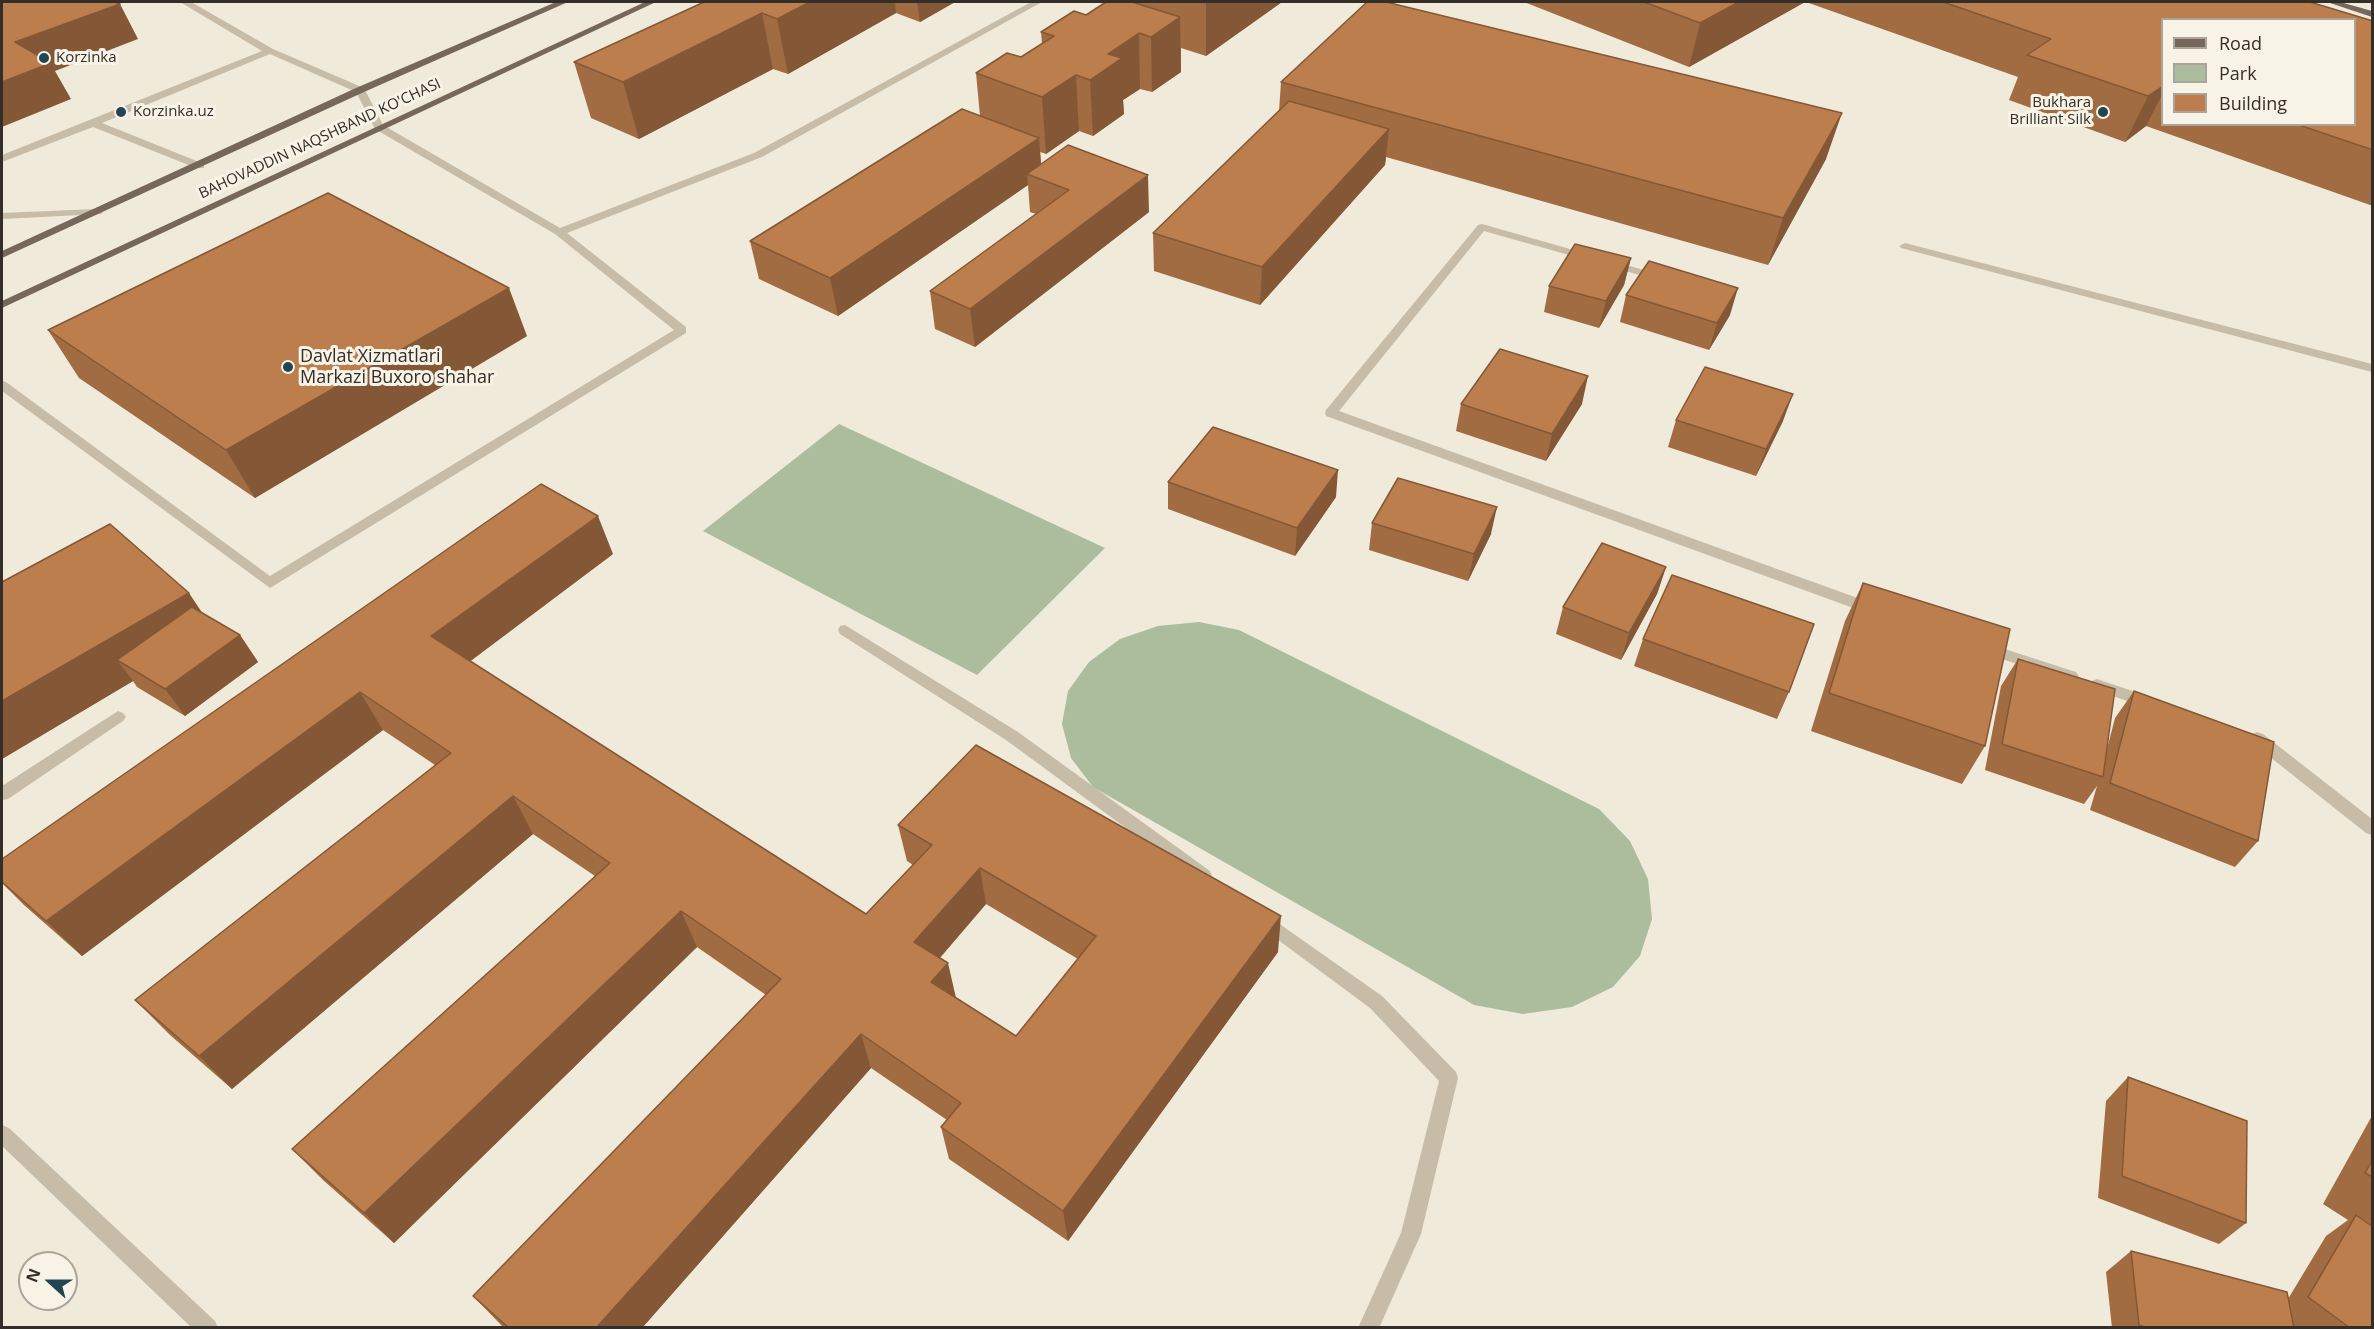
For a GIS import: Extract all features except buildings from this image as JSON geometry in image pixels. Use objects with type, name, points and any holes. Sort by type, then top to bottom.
[{"type":"main road","name":"BAHOVADDIN NAQSHBAND KO'CHASI","points":[[2,255],[200,166],[360,90],[563,2]]},
{"type":"main road","name":"BAHOVADDIN NAQSHBAND KO'CHASI","points":[[2,305],[379,127],[651,2]]},
{"type":"main road","points":[[2332,2],[2373,14]]},
{"type":"street","points":[[2,385],[270,583],[682,330],[559,232],[379,127],[360,90],[270,51],[185,2]]},
{"type":"street","points":[[559,232],[758,155],[1037,2]]},
{"type":"street","points":[[2,159],[270,51]]},
{"type":"street","points":[[93,123],[200,166]]},
{"type":"street","points":[[2,216],[98,212]]},
{"type":"street","points":[[1676,282],[1482,227],[1331,413],[1888,615]]},
{"type":"street","points":[[1905,246],[2373,368]]},
{"type":"street","points":[[845,630],[1012,736],[1223,890]]},
{"type":"street","points":[[1967,641],[2158,705]]},
{"type":"street","points":[[2,794],[118,717]]},
{"type":"street","points":[[2246,734],[2257,738],[2373,828]]},
{"type":"street","points":[[1251,911],[1376,1002],[1449,1077],[1411,1234],[1368,1328]]},
{"type":"street","points":[[2,1134],[208,1328]]},
{"type":"green space","points":[[839,424],[1105,548],[977,675],[703,531]]},
{"type":"green space","points":[[1199,622],[1239,630],[1599,809],[1630,841],[1648,879],[1652,919],[1640,956],[1613,987],[1572,1007],[1523,1014],[1474,1005],[1093,787],[1071,758],[1062,724],[1068,691],[1089,662],[1120,639],[1158,626]]},
{"type":"place","name":"Korzinka","points":[[44,58]]},
{"type":"place","name":"Korzinka.uz","points":[[121,112]]},
{"type":"place","name":"Bukhara Brilliant Silk","points":[[2103,112]]},
{"type":"place","name":"Davlat Xizmatlari Markazi Buxoro shahar","points":[[288,367]]}]
